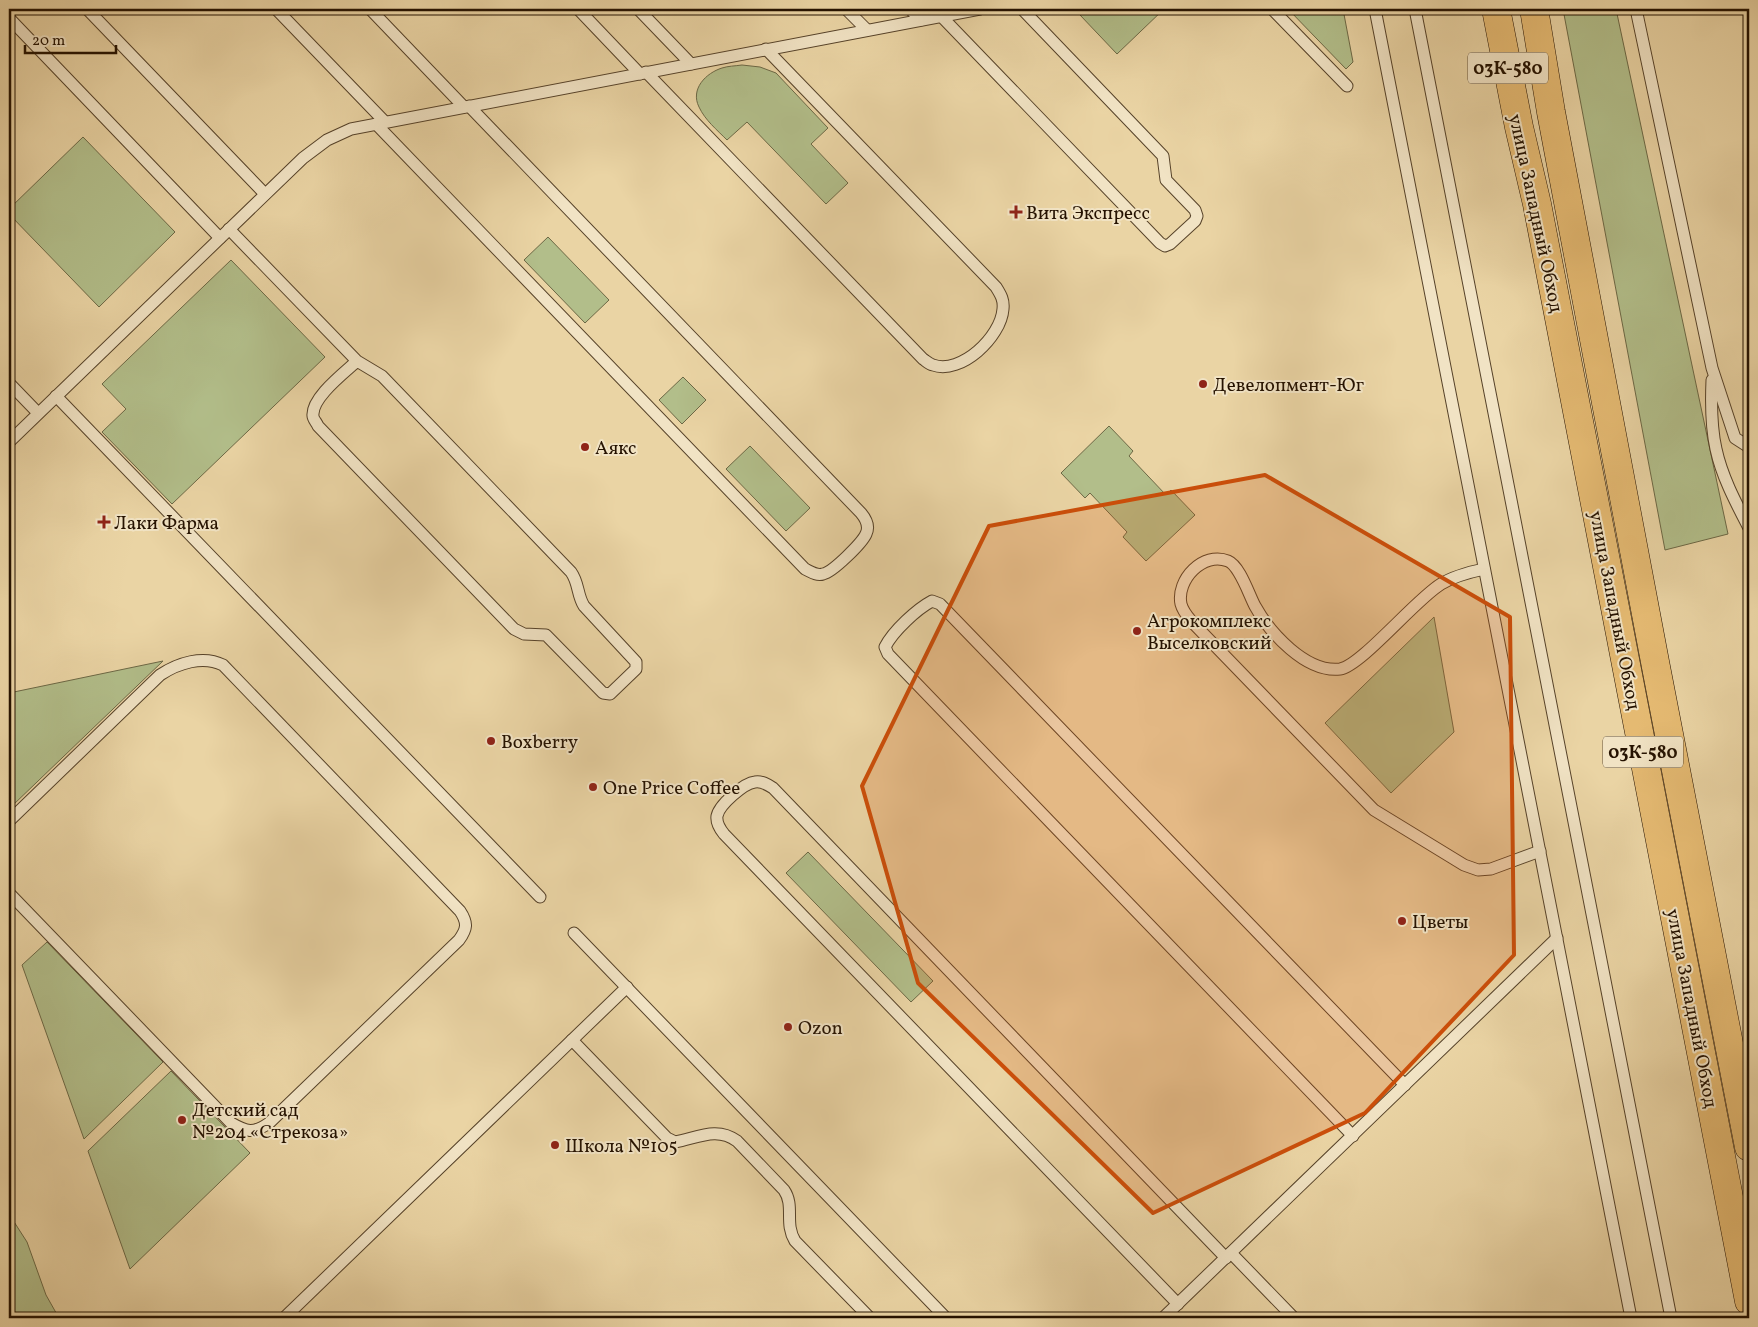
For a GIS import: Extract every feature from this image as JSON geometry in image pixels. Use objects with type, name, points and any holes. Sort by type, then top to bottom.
[{"type":"highway","name":"улица Западный Обход","points":[[1496,9],[1519,127],[1541,224],[1749,1301]]},
{"type":"highway","name":"улица Западный Обход","points":[[1534,9],[1654,658],[1749,1147]]},
{"type":"lane","points":[[87,9],[265,194]]},
{"type":"lane","points":[[276,9],[380,123],[805,569],[813,574],[824,574],[834,568],[867,533],[867,521],[861,513],[370,9]]},
{"type":"lane","points":[[578,9],[922,359],[933,365],[945,366],[971,356],[983,347],[992,336],[998,324],[1003,310],[1003,299],[996,287],[766,49]]},
{"type":"lane","points":[[638,9],[691,64]]},
{"type":"lane","points":[[846,9],[866,30]]},
{"type":"lane","points":[[910,9],[921,20]]},
{"type":"lane","points":[[9,442],[302,158],[327,140],[351,129],[980,9]]},
{"type":"lane","points":[[941,16],[1160,243],[1165,246],[1170,244],[1197,216],[1195,210],[1166,180],[1163,156],[1022,9]]},
{"type":"lane","points":[[1272,9],[1346,86]]},
{"type":"lane","points":[[1375,9],[1631,1318]]},
{"type":"lane","points":[[1414,9],[1671,1318]]},
{"type":"lane","points":[[1636,9],[1712,368],[1734,438],[1749,447]]},
{"type":"lane","points":[[9,18],[220,238]]},
{"type":"lane","points":[[229,229],[357,361],[382,376],[571,572],[577,583],[580,600],[584,606],[636,662],[636,669],[614,691],[610,694],[603,693],[546,635],[519,633],[514,629],[318,426],[313,417],[314,406],[319,397],[357,361]]},
{"type":"lane","points":[[1712,368],[1711,411],[1716,449],[1730,493],[1749,528]]},
{"type":"lane","points":[[9,383],[38,413]]},
{"type":"lane","points":[[56,396],[540,898]]},
{"type":"lane","points":[[1484,569],[1463,574],[1440,585],[1421,599],[1358,660],[1343,668],[1329,670],[1315,666],[1303,658],[1285,644],[1269,627],[1256,608],[1239,572],[1228,561],[1207,561],[1189,573],[1183,582],[1181,604],[1185,614],[1193,623],[1374,810],[1464,865],[1478,870],[1491,869],[1540,851]]},
{"type":"lane","points":[[1353,1136],[888,654],[885,647],[888,640],[918,611],[932,601],[940,604],[1405,1086]]},
{"type":"lane","points":[[9,821],[160,675],[179,664],[203,660],[214,661],[223,665],[460,911],[466,920],[466,931],[459,940],[269,1123],[257,1131],[242,1130],[231,1122],[9,892]]},
{"type":"lane","points":[[1178,1304],[724,834],[718,825],[717,816],[721,807],[743,787],[754,782],[765,782],[773,788],[1229,1255],[1294,1318]]},
{"type":"lane","points":[[574,933],[946,1318]]},
{"type":"lane","points":[[1166,1317],[1557,938]]},
{"type":"lane","points":[[284,1318],[626,987]]},
{"type":"lane","points":[[572,1040],[667,1138],[675,1142],[701,1134],[719,1133],[729,1135],[737,1141],[788,1196],[788,1225],[790,1233],[795,1240],[870,1318]]},
{"type":"highlighted area","points":[[1265,475],[1510,617],[1514,955],[1365,1113],[1153,1213],[918,983],[862,786],[989,526]]},
{"type":"green space","points":[[1108,9],[1164,9],[1117,54],[1080,15]]},
{"type":"green space","points":[[1288,9],[1343,9],[1353,62],[1346,69]]},
{"type":"green space","points":[[1563,9],[1616,9],[1728,534],[1665,550]]},
{"type":"green space","points":[[742,65],[760,67],[776,73],[828,128],[811,144],[848,183],[826,204],[747,122],[727,140],[704,116],[697,100],[698,88],[701,83],[716,70]]},
{"type":"green space","points":[[83,137],[175,232],[99,307],[9,214],[9,209]]},
{"type":"green space","points":[[548,237],[609,300],[585,323],[524,260]]},
{"type":"green space","points":[[231,260],[325,357],[172,504],[102,432],[126,409],[102,384]]},
{"type":"green space","points":[[683,377],[706,400],[682,424],[659,400]]},
{"type":"green space","points":[[1109,426],[1133,451],[1129,456],[1166,495],[1171,490],[1195,515],[1146,561],[1123,537],[1127,532],[1090,493],[1085,498],[1061,473]]},
{"type":"green space","points":[[750,446],[810,508],[786,531],[726,469]]},
{"type":"green space","points":[[1434,617],[1454,732],[1391,793],[1325,723]]},
{"type":"green space","points":[[163,661],[12,806],[9,805],[9,693]]},
{"type":"green space","points":[[808,852],[933,981],[911,1002],[786,873]]},
{"type":"green space","points":[[47,942],[163,1062],[84,1139],[22,965]]},
{"type":"green space","points":[[171,1071],[250,1153],[130,1269],[88,1151]]},
{"type":"green space","points":[[9,1214],[27,1242],[46,1295],[59,1318],[14,1318],[9,1305]]},
{"type":"place","name":"Вита Экспресс","points":[[1016,212]]},
{"type":"place","name":"Девелопмент-Юг","points":[[1203,384]]},
{"type":"place","name":"Аякс","points":[[585,447]]},
{"type":"place","name":"Лаки Фарма","points":[[104,522]]},
{"type":"place","name":"Агрокомплекс Выселковский","points":[[1137,631]]},
{"type":"place","name":"Boxberry","points":[[491,741]]},
{"type":"place","name":"One Price Coffee","points":[[593,787]]},
{"type":"place","name":"Цветы","points":[[1402,921]]},
{"type":"place","name":"Ozon","points":[[788,1027]]},
{"type":"place","name":"Детский сад №204 «Стрекоза»","points":[[182,1120]]},
{"type":"place","name":"Школа №105","points":[[555,1145]]}]
